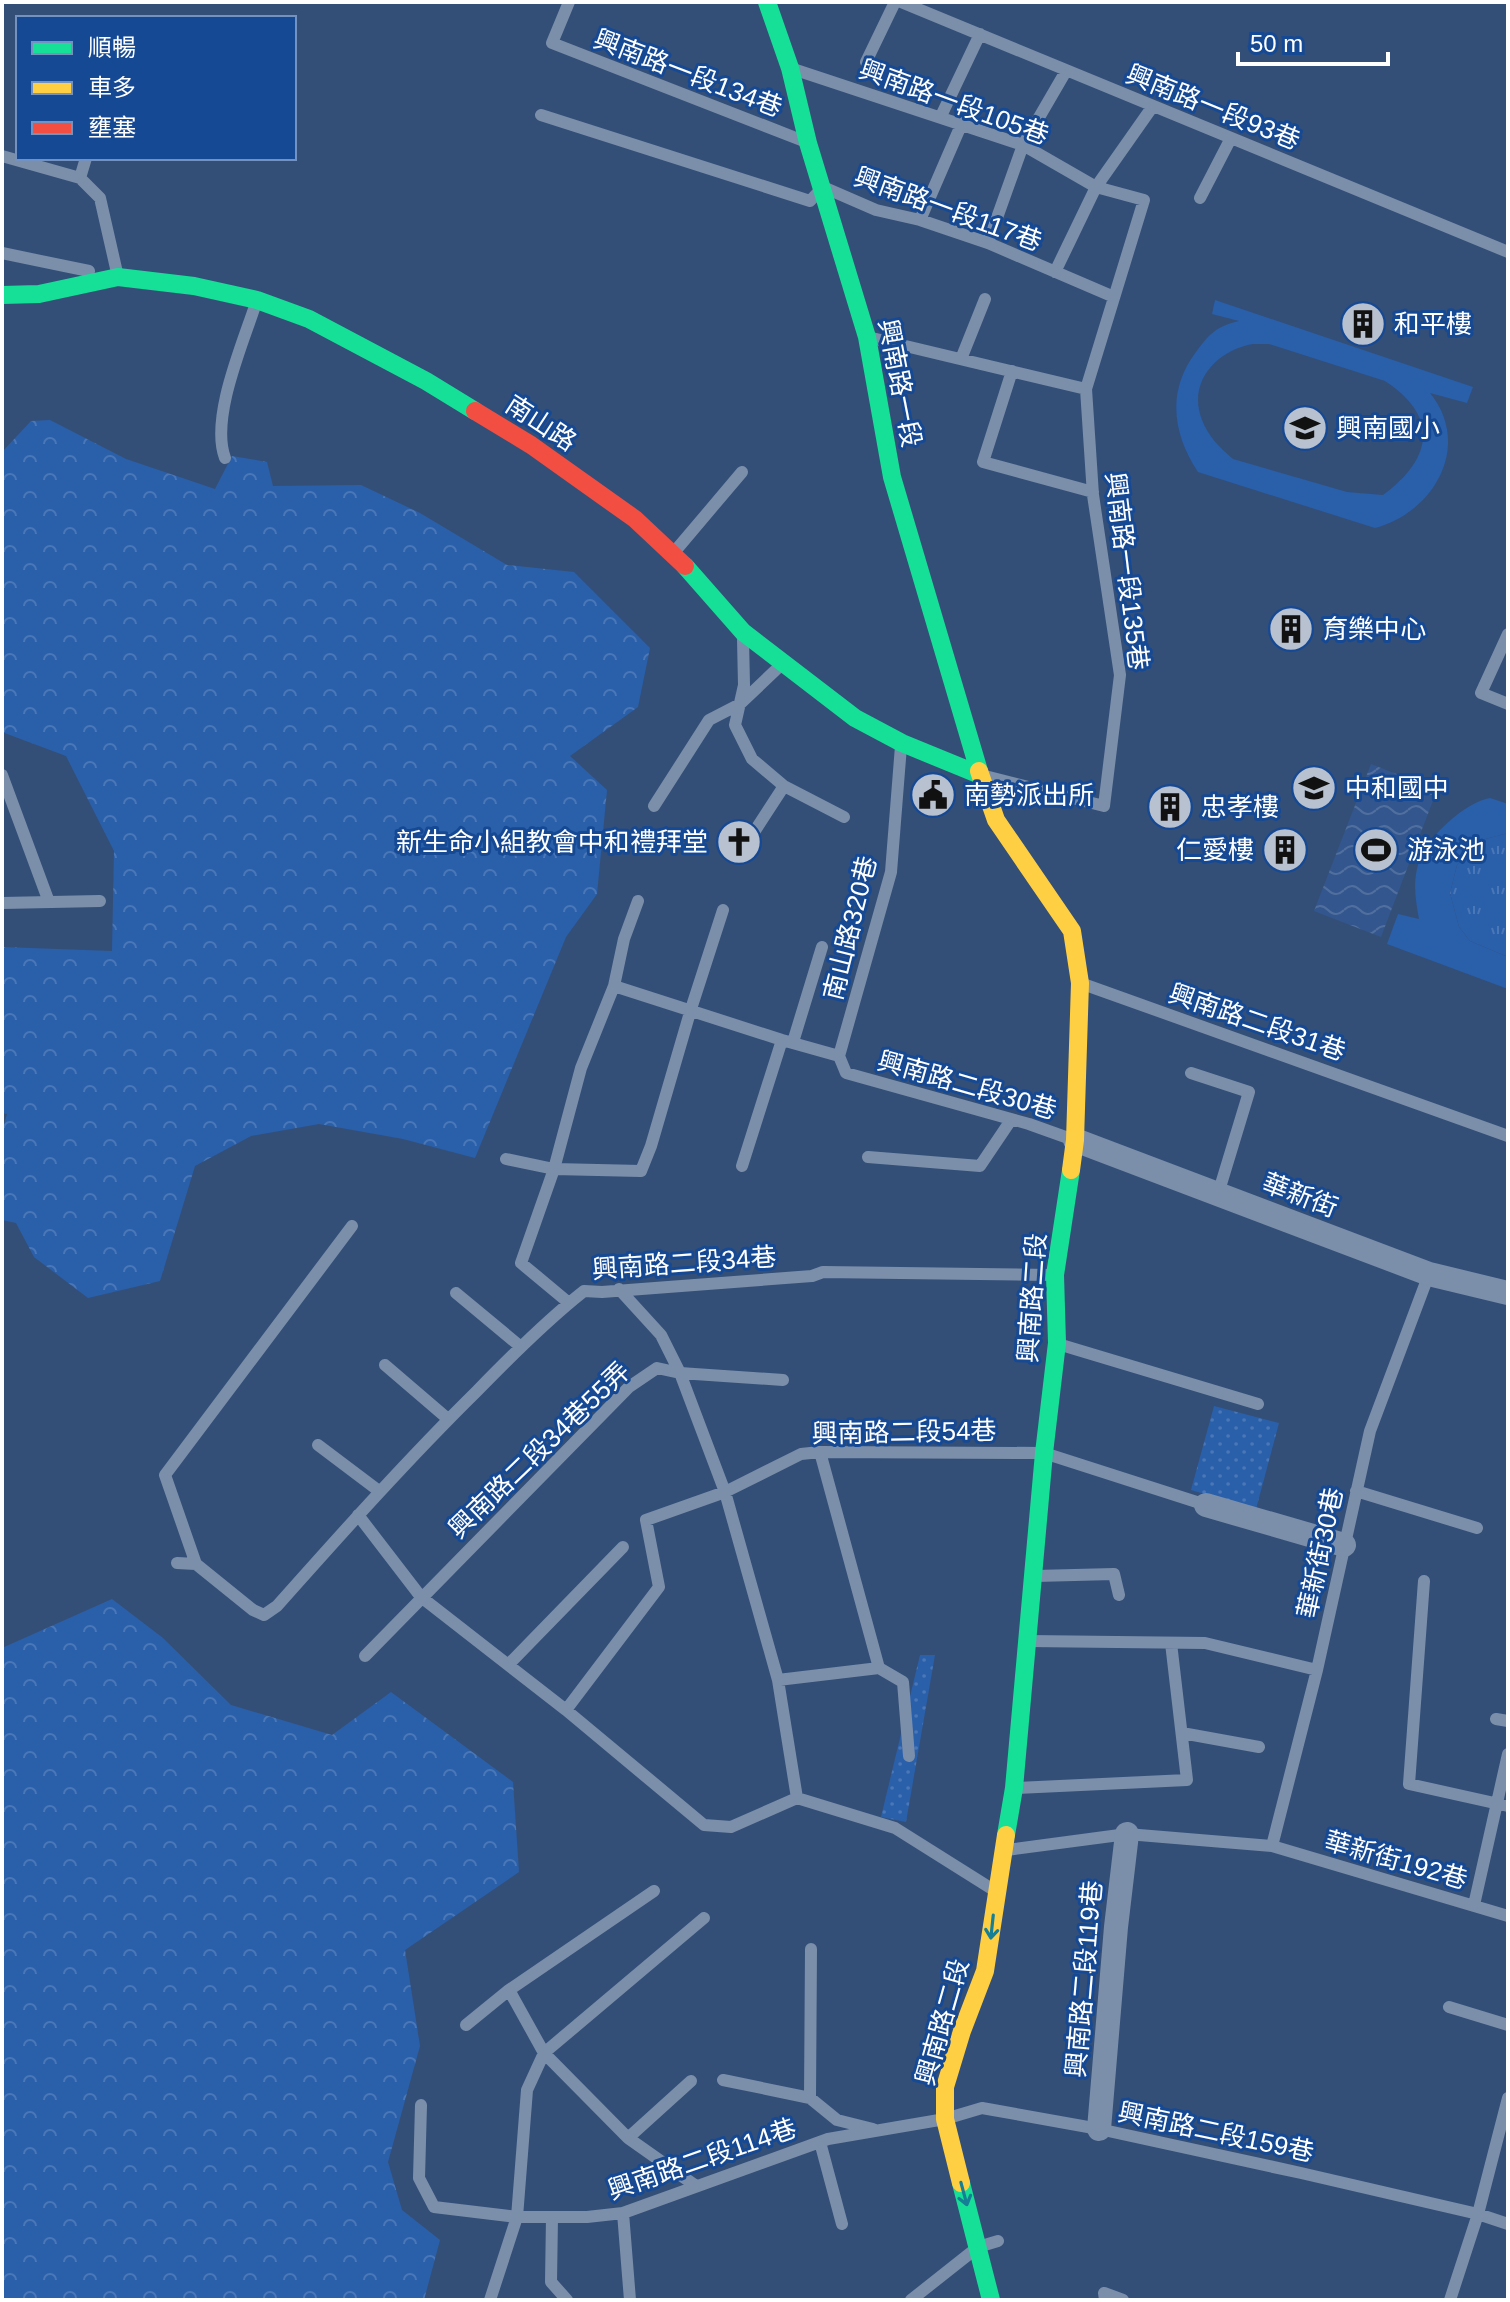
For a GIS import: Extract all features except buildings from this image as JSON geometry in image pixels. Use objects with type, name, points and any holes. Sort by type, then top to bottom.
[{"type":"street","name":"興南路一段","points":[[767,2],[790,68],[808,143],[867,337],[892,477],[980,775]]},
{"type":"street","name":"南山路","points":[[2,295],[39,294],[118,277],[194,286],[257,300],[309,319],[426,381],[531,445],[635,519],[674,553],[743,632],[855,718],[902,743],[980,775]]},
{"type":"street","name":"興南路二段","points":[[980,775],[996,820],[1072,931],[1080,983],[1075,1140],[1055,1275],[1057,1343],[1014,1788],[985,1971],[945,2087],[945,2119],[991,2300]]},
{"type":"street","name":"華新街","points":[[1075,1140],[1429,1274],[1508,1293]]},
{"type":"street","points":[[1206,1505],[1344,1545]]},
{"type":"street","name":"興南路二段119巷","points":[[1099,2129],[1127,1834]]},
{"type":"street","name":"興南路二段","points":[[1004,1850],[1013,1901],[1012,1916]]},
{"type":"street","name":"興南路二段","points":[[977,2043],[1006,1959]]},
{"type":"lane","name":"興南路一段134巷","points":[[569,2],[552,43],[808,143]]},
{"type":"lane","name":"興南路一段93巷","points":[[898,2],[1508,252]]},
{"type":"lane","points":[[866,62],[898,2]]},
{"type":"lane","points":[[941,116],[980,34]]},
{"type":"lane","name":"興南路一段105巷","points":[[790,68],[1023,145],[1096,187],[1144,200]]},
{"type":"lane","points":[[988,243],[1023,145],[1066,71]]},
{"type":"lane","points":[[1055,272],[1096,187],[1153,106]]},
{"type":"lane","name":"興南路一段117巷","points":[[541,115],[810,201],[823,187],[876,210],[920,220],[988,243],[1114,297]]},
{"type":"lane","points":[[920,220],[962,123]]},
{"type":"lane","points":[[1200,198],[1231,138]]},
{"type":"lane","points":[[2,253],[118,277],[100,198],[80,178],[16,160]]},
{"type":"lane","points":[[80,178],[85,160]]},
{"type":"lane","name":"興南路一段135巷","points":[[980,775],[1104,806],[1120,675],[1093,492],[1086,389],[1144,200]]},
{"type":"lane","points":[[961,359],[985,299]]},
{"type":"lane","points":[[225,458],[220,444],[227,398],[257,300]]},
{"type":"lane","points":[[867,337],[1086,389]]},
{"type":"lane","points":[[1012,371],[983,462],[1093,492]]},
{"type":"lane","points":[[674,553],[742,472]]},
{"type":"lane","points":[[743,632],[744,685],[735,725],[752,759],[784,786],[844,817]]},
{"type":"lane","points":[[1508,634],[1481,693],[1508,704]]},
{"type":"lane","points":[[654,806],[709,720],[740,704],[784,663]]},
{"type":"lane","name":"南山路320巷","points":[[839,1056],[891,872],[902,743]]},
{"type":"lane","points":[[2,775],[49,902]]},
{"type":"lane","points":[[743,849],[784,786]]},
{"type":"lane","points":[[2,903],[100,901]]},
{"type":"lane","points":[[569,1303],[521,1263],[554,1169],[581,1068],[614,986],[624,939],[638,901]]},
{"type":"lane","points":[[506,1159],[554,1169],[641,1171],[723,910]]},
{"type":"lane","points":[[742,1166],[822,947]]},
{"type":"lane","name":"興南路二段31巷","points":[[1080,983],[1508,1136]]},
{"type":"lane","points":[[614,986],[839,1056]]},
{"type":"lane","name":"興南路二段30巷","points":[[839,1056],[846,1073],[1075,1140]]},
{"type":"lane","points":[[1191,1073],[1249,1092],[1218,1194]]},
{"type":"lane","points":[[868,1157],[980,1166],[1011,1120]]},
{"type":"lane","points":[[177,1563],[196,1564],[165,1475],[352,1226]]},
{"type":"lane","name":"興南路二段34巷","points":[[196,1564],[253,1610],[264,1615],[277,1606],[448,1419],[584,1291],[812,1276],[823,1272],[1055,1275]]},
{"type":"lane","name":"華新街30巷","points":[[1272,1846],[1317,1670],[1370,1431],[1429,1274]]},
{"type":"lane","points":[[619,1289],[661,1335],[680,1373],[725,1492],[778,1680],[797,1798]]},
{"type":"lane","points":[[456,1293],[521,1347]]},
{"type":"lane","points":[[1057,1343],[1258,1404]]},
{"type":"lane","points":[[385,1365],[448,1419]]},
{"type":"lane","name":"興南路二段34巷55弄","points":[[365,1656],[629,1387],[657,1368],[680,1373],[783,1380]]},
{"type":"lane","points":[[318,1445],[379,1491]]},
{"type":"lane","points":[[820,1452],[879,1668]]},
{"type":"lane","name":"興南路二段54巷","points":[[566,1710],[659,1587],[646,1520],[725,1492],[801,1454],[1044,1453],[1206,1505]]},
{"type":"lane","points":[[1356,1491],[1477,1528]]},
{"type":"lane","points":[[358,1515],[421,1597],[566,1710],[704,1825],[731,1827],[797,1798],[895,1828],[996,1892]]},
{"type":"lane","points":[[508,1665],[623,1547]]},
{"type":"lane","points":[[1033,1576],[1114,1574],[1119,1595]]},
{"type":"lane","points":[[1424,1581],[1409,1784],[1503,1804]]},
{"type":"lane","points":[[1027,1641],[1205,1643],[1317,1670]]},
{"type":"lane","points":[[1014,1788],[1187,1780],[1171,1643]]},
{"type":"lane","points":[[778,1680],[879,1668],[903,1682],[909,1756]]},
{"type":"lane","points":[[1182,1733],[1259,1747]]},
{"type":"lane","points":[[1474,1905],[1503,1804],[1508,1754]]},
{"type":"lane","name":"華新街192巷","points":[[1004,1850],[1127,1834],[1272,1846],[1508,1916]]},
{"type":"lane","points":[[466,2025],[509,1990],[654,1891]]},
{"type":"lane","points":[[490,2300],[517,2217],[527,2090],[544,2053],[704,1918]]},
{"type":"lane","points":[[810,2098],[811,1949]]},
{"type":"lane","points":[[509,1990],[544,2053],[628,2138],[696,2186]]},
{"type":"lane","points":[[1449,2007],[1508,2025]]},
{"type":"lane","points":[[723,2080],[810,2098],[837,2120],[877,2130]]},
{"type":"lane","points":[[628,2138],[691,2081]]},
{"type":"lane","points":[[1450,2300],[1504,2124],[1508,2098]]},
{"type":"lane","name":"興南路二段114巷","points":[[421,2105],[419,2178],[434,2207],[517,2217],[623,2213],[820,2142],[945,2119]]},
{"type":"lane","name":"興南路二段159巷","points":[[945,2119],[982,2108],[1099,2129],[1478,2214],[1508,2224]]},
{"type":"lane","points":[[820,2142],[842,2224]]},
{"type":"lane","points":[[623,2213],[630,2300]]},
{"type":"lane","points":[[552,2217],[551,2282],[567,2300]]},
{"type":"lane","points":[[911,2300],[978,2247],[999,2242]]},
{"type":"lane","points":[[1105,2300],[1104,2293],[1123,2300]]},
{"type":"green space","points":[[1215,300],[1473,387],[1467,403],[1430,393],[1442,413],[1448,434],[1447,455],[1429,493],[1396,520],[1375,528],[1198,472],[1178,427],[1177,396],[1187,366],[1205,340],[1219,328],[1239,321],[1212,314]],"holes":[[[1253,344],[1269,344],[1385,381],[1415,409],[1423,438],[1420,453],[1412,467],[1383,495],[1347,492],[1233,459],[1219,446],[1202,420],[1198,406],[1202,381],[1208,370],[1228,353]]]},
{"type":"green space","points":[[50,420],[126,459],[215,489],[232,456],[267,462],[273,486],[361,485],[420,513],[507,565],[574,572],[650,648],[638,707],[570,756],[607,790],[597,894],[566,937],[475,1158],[403,1139],[319,1124],[251,1136],[195,1166],[160,1281],[88,1298],[34,1257],[16,1223],[2,1220],[2,1131],[7,1114],[2,1113],[2,947],[112,951],[114,851],[66,756],[2,732],[2,452],[31,421]]},
{"type":"green space","points":[[1490,798],[1508,804],[1508,833],[1478,841],[1457,865],[1450,893],[1459,927],[1470,941],[1508,957],[1508,989],[1387,944],[1398,914],[1419,919],[1416,875],[1420,858],[1427,847],[1456,815]]},
{"type":"green space","points":[[1508,833],[1508,957],[1470,941],[1459,927],[1450,893],[1457,865],[1478,841]]},
{"type":"green space","points":[[1214,1406],[1279,1423],[1256,1509],[1191,1490]]},
{"type":"green space","points":[[112,1599],[163,1638],[231,1705],[332,1735],[391,1692],[513,1782],[519,1872],[405,1950],[420,2046],[388,2162],[402,2210],[440,2240],[424,2300],[2,2300],[2,1648]]},
{"type":"green space","points":[[920,1655],[935,1655],[906,1822],[881,1817]]},
{"type":"water","name":"游泳池","points":[[1371,764],[1437,790],[1381,937],[1314,911]]},
{"type":"traffic: fast","points":[[767,2],[790,68],[808,143],[867,337],[892,477],[979,771]]},
{"type":"traffic: fast","points":[[2,295],[39,294],[118,277],[194,286],[257,300],[309,319],[426,381],[475,411]]},
{"type":"traffic: fast","points":[[685,566],[743,632],[855,718],[902,743],[980,775]]},
{"type":"traffic: fast","points":[[1006,1835],[1014,1788],[1057,1343],[1055,1275],[1071,1170]]},
{"type":"traffic: fast","points":[[961,2183],[991,2300]]},
{"type":"traffic: slow","points":[[979,771],[996,820],[1072,931],[1080,983],[1075,1140],[1071,1170]]},
{"type":"traffic: slow","points":[[961,2183],[945,2119],[945,2087],[985,1971],[1006,1835]]},
{"type":"traffic: jam","points":[[475,411],[531,445],[635,519],[685,566]]},
{"type":"place","name":"和平樓","points":[[1363,324]]},
{"type":"place","name":"興南國小","points":[[1305,428]]},
{"type":"place","name":"育樂中心","points":[[1291,629]]},
{"type":"place","name":"中和國中","points":[[1314,788]]},
{"type":"place","name":"南勢派出所","points":[[933,795]]},
{"type":"place","name":"忠孝樓","points":[[1170,807]]},
{"type":"place","name":"新生命小組教會中和禮拜堂","points":[[739,842]]},
{"type":"place","name":"仁愛樓","points":[[1285,850]]},
{"type":"place","name":"游泳池","points":[[1376,850]]}]
